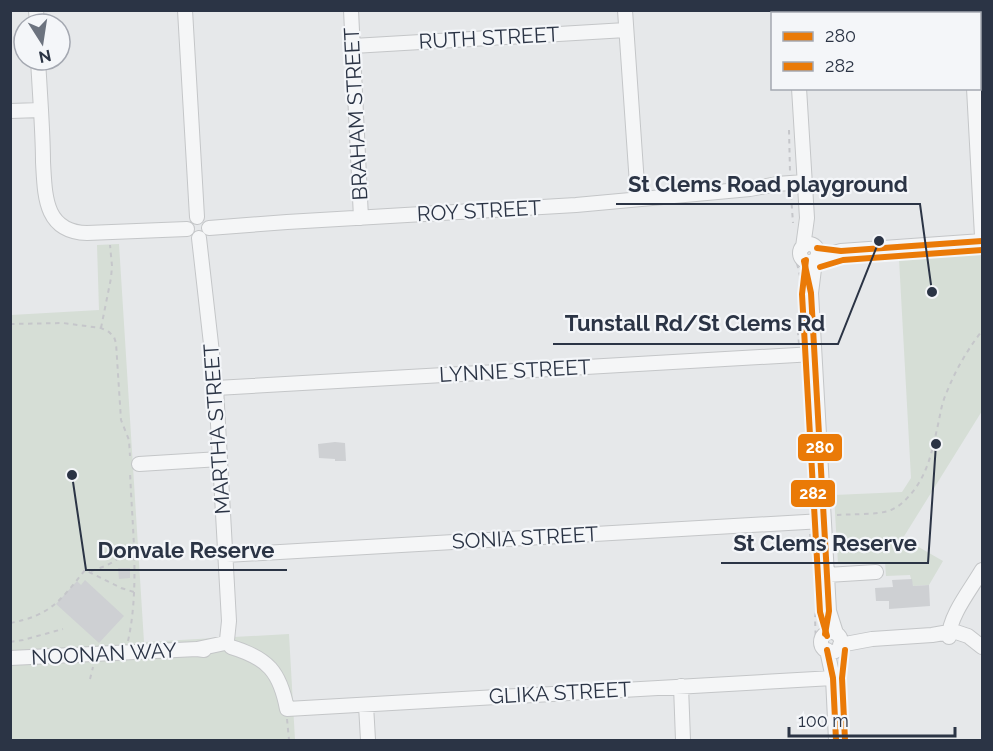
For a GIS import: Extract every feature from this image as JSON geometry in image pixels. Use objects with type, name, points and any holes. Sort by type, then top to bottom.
[{"type":"street","points":[[185,10],[197,217]]},
{"type":"street","name":"BRAHAM STREET","points":[[351,10],[361,218]]},
{"type":"street","points":[[626,10],[638,199]]},
{"type":"street","name":"RUTH STREET","points":[[353,46],[626,30]]},
{"type":"street","points":[[39,72],[46,202],[55,220],[75,232],[187,229]]},
{"type":"street","points":[[799,90],[807,218],[812,253],[814,354],[828,518],[827,575],[829,611],[834,641],[836,741]]},
{"type":"street","points":[[974,90],[982,236]]},
{"type":"street","points":[[10,111],[41,110]]},
{"type":"street","name":"ROY STREET","points":[[209,228],[576,206],[750,189],[777,184],[805,186]]},
{"type":"street","points":[[197,217],[205,220],[209,228],[206,235],[198,238],[191,236],[187,229],[189,221],[197,217]]},
{"type":"street","name":"MARTHA STREET","points":[[198,238],[216,388],[231,642]]},
{"type":"street","points":[[812,253],[982,241]]},
{"type":"street","name":"LYNNE STREET","points":[[216,388],[814,354]]},
{"type":"street","points":[[139,464],[220,459]]},
{"type":"street","name":"SONIA STREET","points":[[226,555],[828,518]]},
{"type":"street","points":[[949,634],[953,618],[982,570]]},
{"type":"street","points":[[827,575],[876,572]]},
{"type":"street","points":[[834,641],[956,632],[968,636],[982,649]]},
{"type":"street","points":[[231,642],[268,666],[280,684],[287,709]]},
{"type":"street","name":"NOONAN WAY","points":[[10,658],[197,649],[219,651],[226,650],[231,642]]},
{"type":"street","name":"GLIKA STREET","points":[[287,709],[833,678]]},
{"type":"street","points":[[681,686],[683,741]]},
{"type":"street","points":[[366,705],[368,741]]},
{"type":"path","points":[[101,328],[111,278],[109,232]]},
{"type":"path","points":[[10,324],[63,323],[101,328],[110,332],[114,337],[121,420],[129,440],[133,545],[134,592],[131,626],[125,653]]},
{"type":"path","points":[[828,518],[892,510],[915,489],[932,452],[946,393],[962,360],[982,331]]},
{"type":"path","points":[[10,623],[32,618],[53,607],[86,570],[89,572],[110,565],[133,545]]},
{"type":"path","points":[[89,572],[134,592]]},
{"type":"path","points":[[10,642],[63,629]]},
{"type":"path","points":[[90,679],[93,667],[101,666]]},
{"type":"path","points":[[287,709],[289,741]]},
{"type":"shaded area","points":[[119,244],[144,642],[289,634],[295,740],[11,740],[11,315],[99,310],[97,245]]},
{"type":"shaded area","points":[[982,253],[982,411],[903,538],[943,561],[929,585],[913,586],[910,575],[886,576],[885,562],[838,564],[834,495],[902,492],[911,478],[899,259]]},
{"type":"building","points":[[345,443],[346,461],[319,458],[318,444]]},
{"type":"building","points":[[118,568],[130,568],[130,578],[119,579]]},
{"type":"building","points":[[912,579],[913,586],[929,585],[930,606],[889,609],[889,601],[876,601],[875,588],[893,587],[892,580]]},
{"type":"building","points":[[85,580],[124,616],[99,643],[56,604],[77,581],[81,585]]},
{"type":"transit line","name":"280","points":[[817,248],[841,251],[982,241]]},
{"type":"transit line","name":"282","points":[[820,267],[843,260],[982,250]]},
{"type":"transit line","name":"282","points":[[806,260],[802,294],[820,612],[827,636]]},
{"type":"transit line","name":"280","points":[[804,261],[811,293],[829,611],[825,634]]},
{"type":"transit line","name":"280","points":[[827,650],[833,678],[836,740]]},
{"type":"transit line","name":"282","points":[[845,650],[842,678],[845,740]]},
{"type":"place","name":"Tunstall Rd/St Clems Rd","points":[[879,241]]},
{"type":"place","name":"St Clems Road playground","points":[[932,292]]},
{"type":"place","name":"St Clems Reserve","points":[[936,444]]},
{"type":"place","name":"Donvale Reserve","points":[[72,475]]}]
